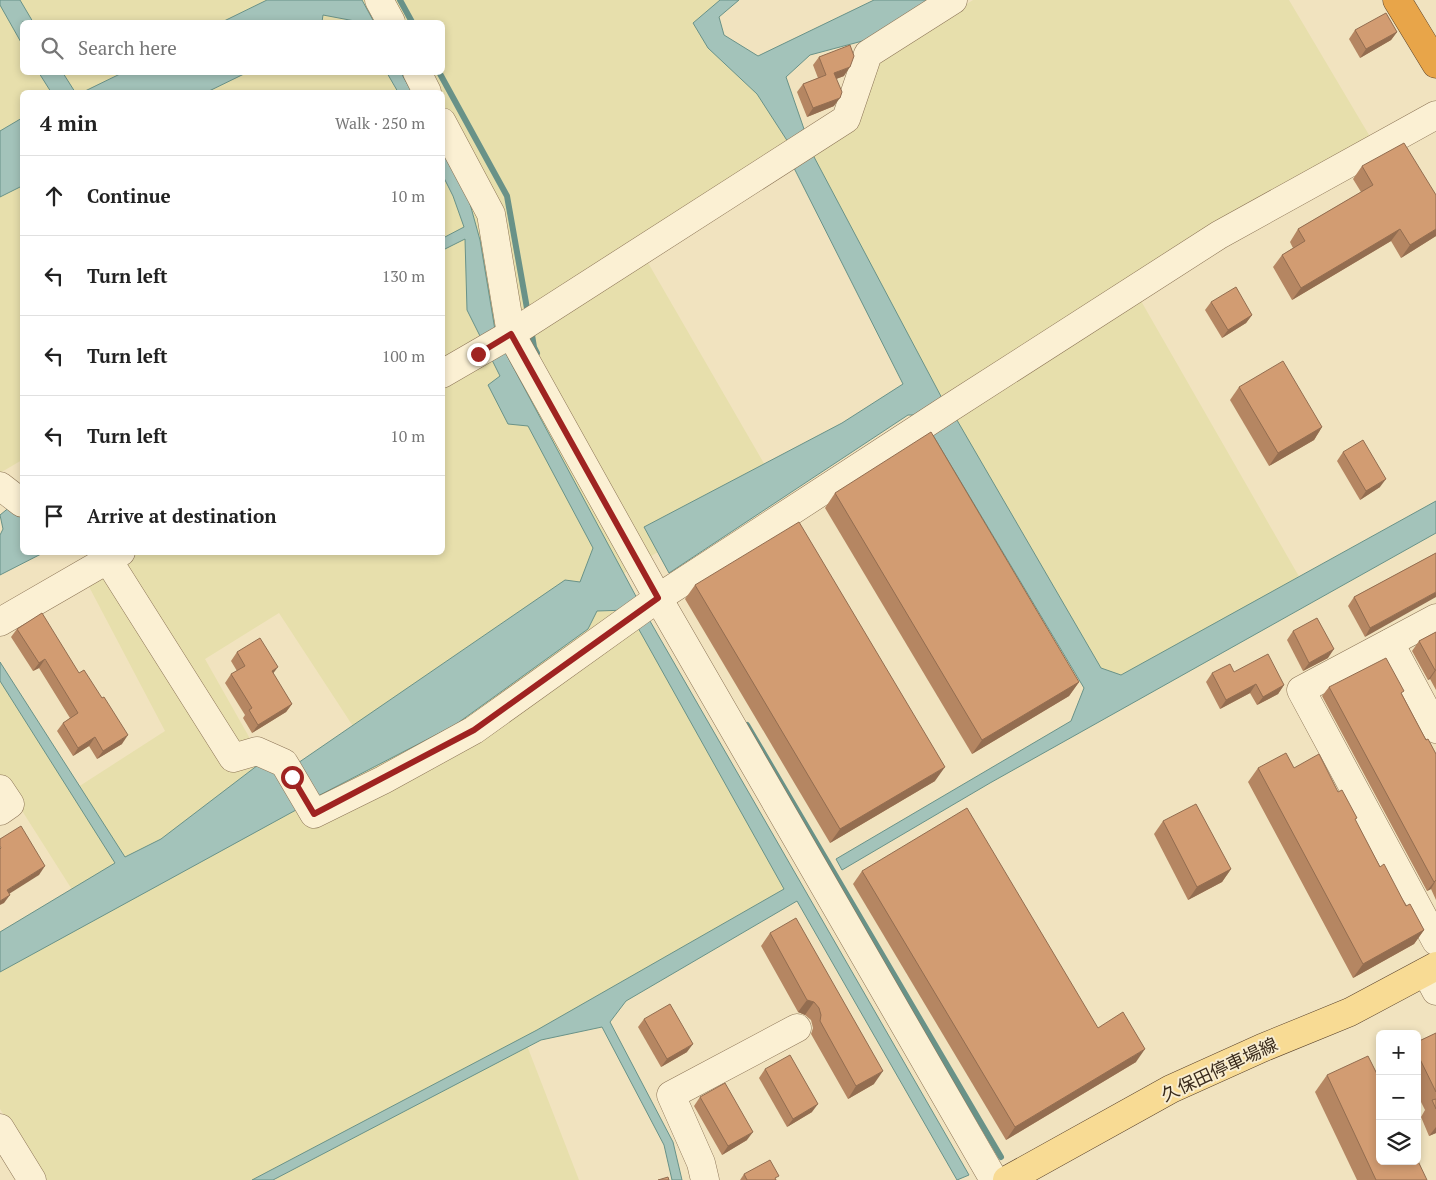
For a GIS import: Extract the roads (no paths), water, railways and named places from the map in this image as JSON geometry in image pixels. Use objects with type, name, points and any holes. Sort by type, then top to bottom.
[{"type":"highway","points":[[1397,0],[1436,64]]},
{"type":"main road","name":"久保田停車場線","points":[[1007,1180],[1171,1089],[1262,1048],[1433,976]]},
{"type":"street","points":[[379,0],[390,20]]},
{"type":"street","points":[[445,372],[509,335],[846,119],[868,54],[953,0]]},
{"type":"street","points":[[418,75],[426,90]]},
{"type":"street","points":[[0,622],[99,559],[233,758],[257,751],[284,763],[314,814],[383,780],[474,730],[653,603],[938,415],[1220,235],[1436,115]]},
{"type":"street","points":[[445,128],[491,214],[509,335],[653,603],[994,1180]]},
{"type":"street","points":[[0,486],[20,501]]},
{"type":"street","points":[[1436,618],[1302,690],[1436,941]]},
{"type":"street","points":[[1390,643],[1436,729]]},
{"type":"street","points":[[0,789],[10,804],[0,811]]},
{"type":"street","points":[[705,1180],[701,1163],[670,1095],[797,1028]]},
{"type":"street","points":[[0,1128],[32,1180]]},
{"type":"water","points":[[0,0],[20,0],[32,20],[20,20],[20,40],[0,5]]},
{"type":"water","points":[[267,0],[362,0],[373,20],[349,20],[323,15],[322,20],[226,20]]},
{"type":"water","points":[[720,0],[739,0],[719,17],[724,35],[758,56],[874,0],[929,0],[870,39],[810,55],[786,77],[804,129],[788,142],[757,94],[708,48],[693,23]]},
{"type":"water","points":[[40,75],[64,75],[74,90],[50,90]]},
{"type":"water","points":[[118,75],[242,75],[211,90],[87,90]]},
{"type":"water","points":[[388,75],[402,75],[411,90],[397,90]]},
{"type":"water","points":[[20,119],[20,187],[0,197],[0,131]]},
{"type":"water","points":[[445,153],[467,193],[480,240],[495,330],[505,352],[639,602],[969,1175],[957,1180],[797,901],[626,1001],[610,1022],[673,1142],[682,1180],[672,1180],[664,1145],[602,1027],[541,1040],[273,1180],[252,1180],[537,1030],[784,889],[628,610],[597,611],[588,629],[455,725],[316,797],[290,795],[296,810],[0,972],[0,932],[115,863],[0,681],[0,662],[125,857],[161,839],[258,765],[295,765],[565,580],[580,582],[593,548],[528,426],[508,424],[488,385],[500,376],[467,310],[465,239],[445,249],[445,237],[464,227],[445,180]]},
{"type":"water","points":[[813,155],[944,402],[923,415],[908,415],[669,573],[644,527],[842,423],[903,384],[794,168]]},
{"type":"water","points":[[954,415],[1101,668],[1121,675],[1436,501],[1436,533],[990,783],[842,870],[836,859],[1071,721],[1084,688],[931,432]]},
{"type":"water","points":[[11,506],[20,513],[20,555],[39,555],[0,575],[0,535],[3,529],[0,515]]},
{"type":"waterway","points":[[400,0],[411,20]]},
{"type":"waterway","points":[[441,75],[507,196],[528,314]]},
{"type":"waterway","points":[[531,329],[537,353]]},
{"type":"waterway","points":[[747,725],[1001,1157]]}]
